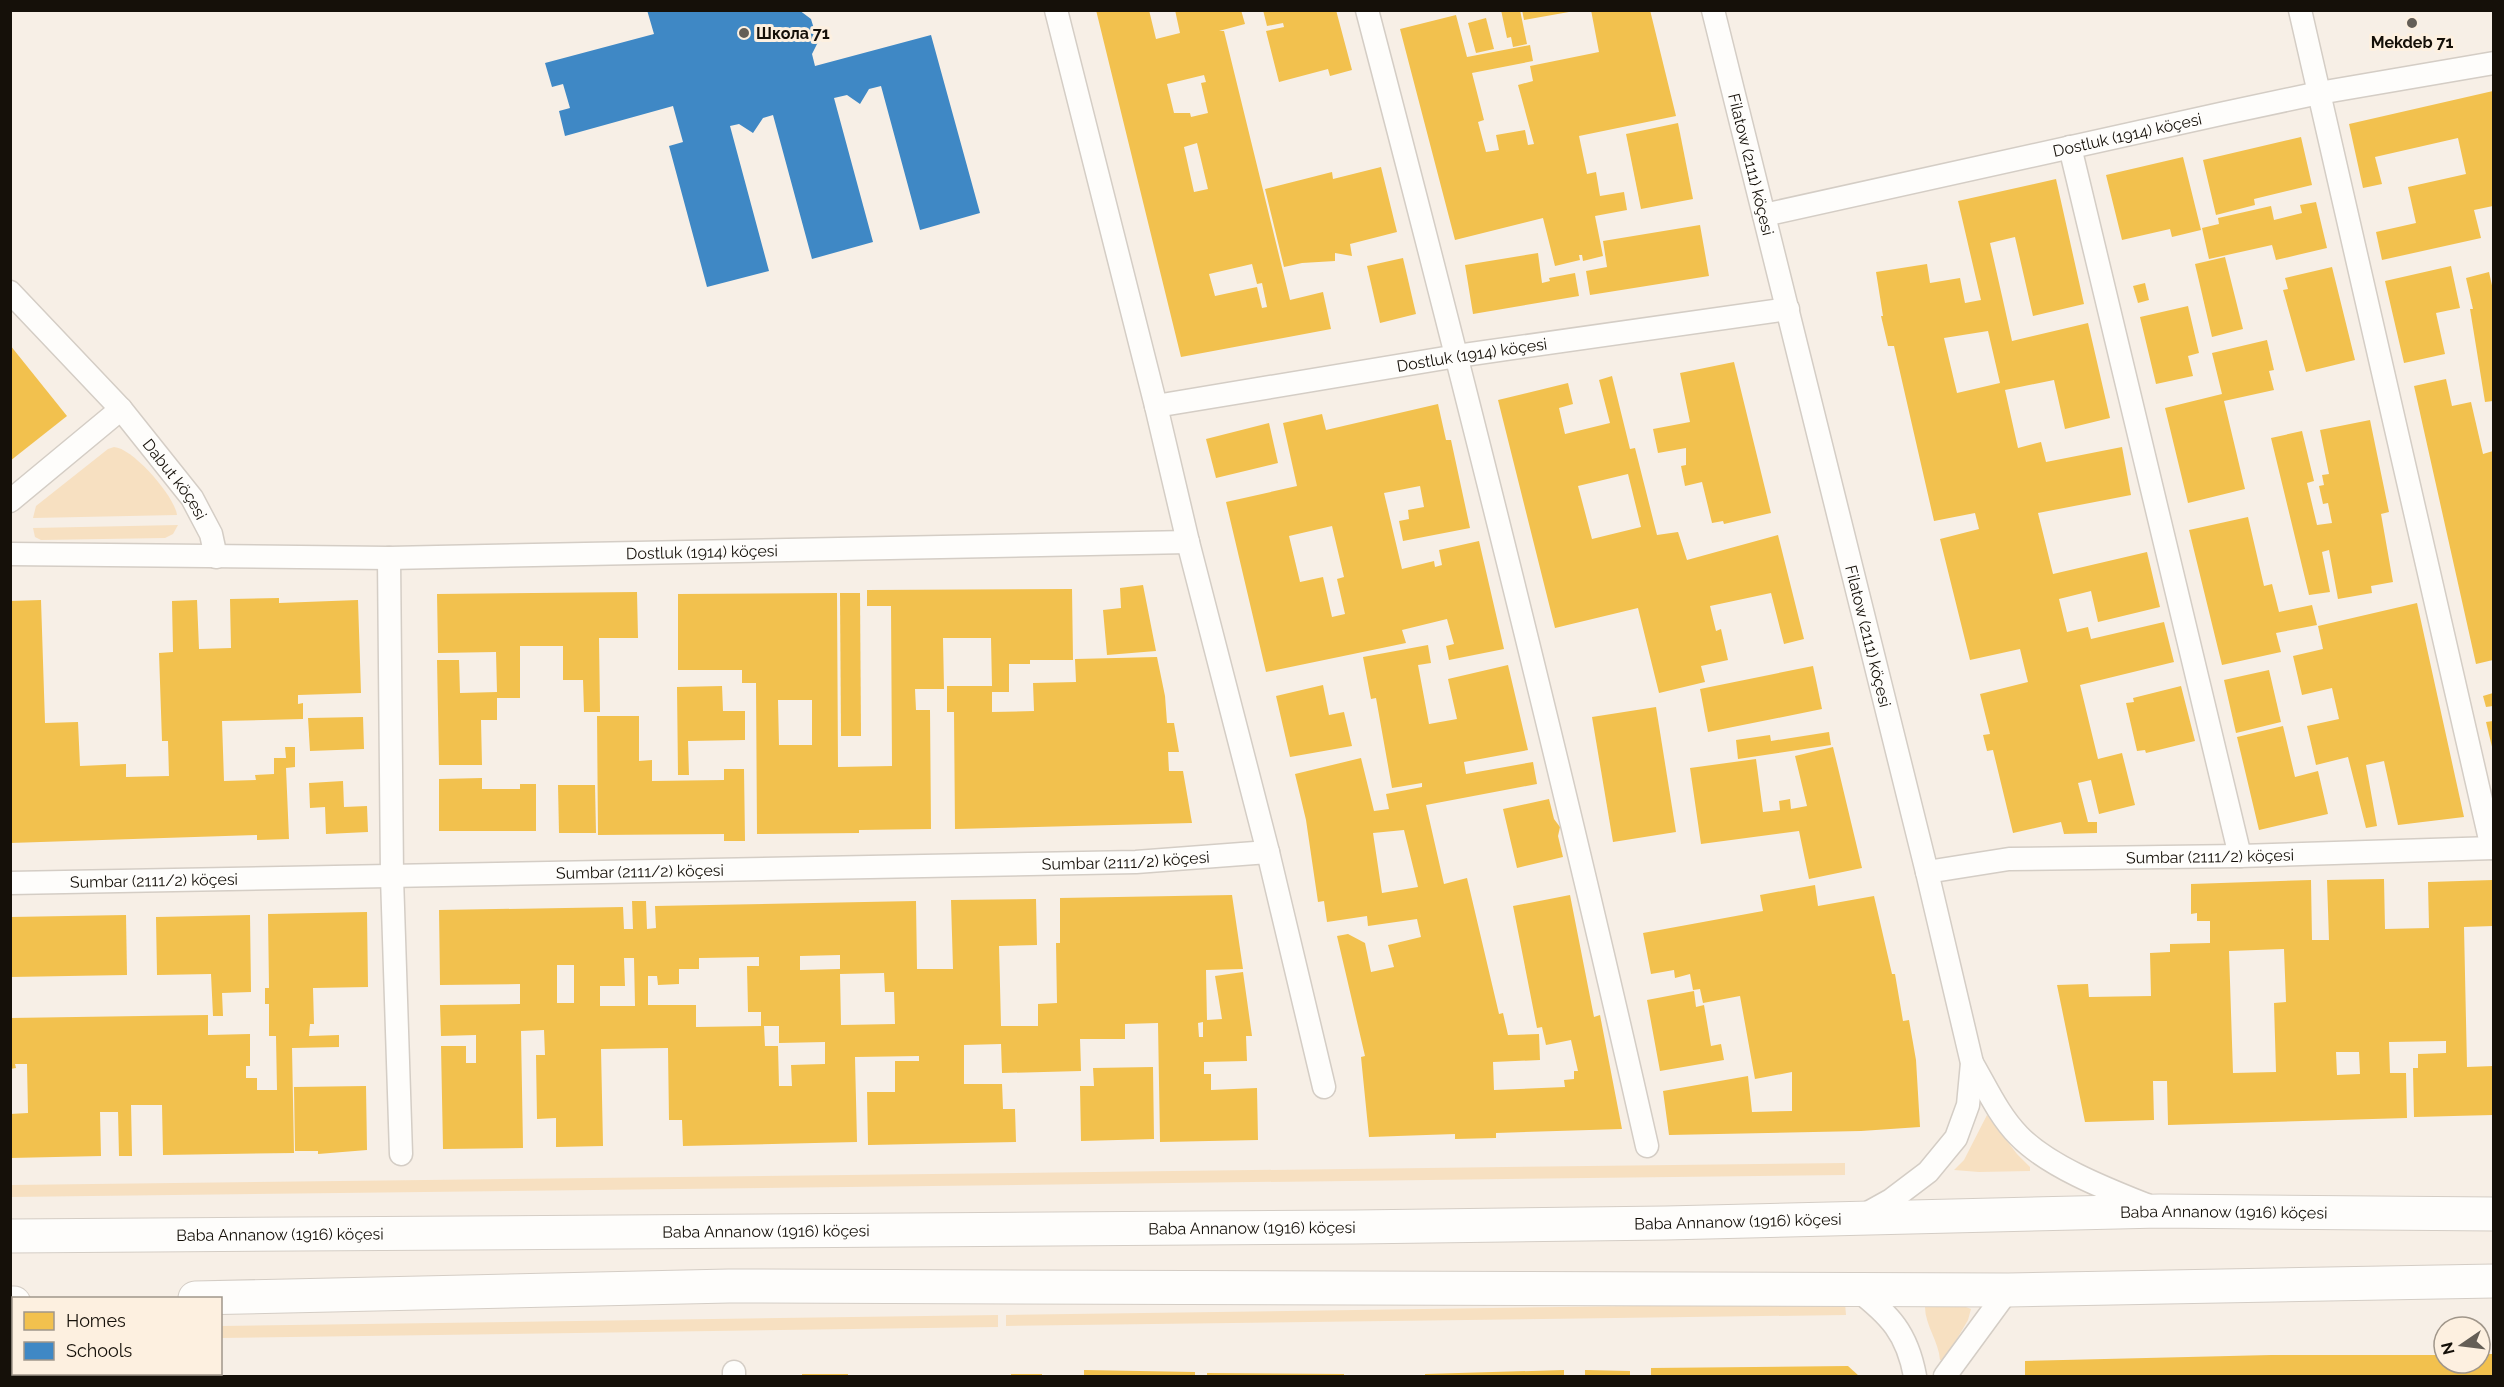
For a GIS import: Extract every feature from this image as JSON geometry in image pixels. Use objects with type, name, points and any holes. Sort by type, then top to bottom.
[{"type":"main road","name":"Baba Annanow (1916) köçesi","points":[[10,1236],[1355,1227],[2160,1211],[2493,1214]]},
{"type":"main road","points":[[222,1298],[729,1286],[2008,1290],[2493,1281]]},
{"type":"street","points":[[1056,10],[1188,542],[1268,852],[1324,1087]]},
{"type":"street","points":[[1367,10],[1458,356],[1611,987],[1647,1146]]},
{"type":"street","name":"Filatow (2111) köçesi","points":[[1713,10],[1928,872],[1972,1063],[1968,1105],[1956,1138],[1928,1172],[1891,1200],[1858,1218]]},
{"type":"street","points":[[2300,10],[2493,848]]},
{"type":"street","name":"Dostluk (1914) köçesi","points":[[1764,215],[2319,93],[2493,63]]},
{"type":"street","points":[[2070,147],[2240,856]]},
{"type":"street","name":"Dabut köçesi","points":[[10,292],[121,409],[192,498],[211,534],[216,556]]},
{"type":"street","name":"Dostluk (1914) köçesi","points":[[1156,406],[1458,356],[1788,309]]},
{"type":"street","points":[[10,501],[121,409]]},
{"type":"street","name":"Dostluk (1914) köçesi","points":[[10,554],[389,558],[1188,542]]},
{"type":"street","points":[[389,558],[392,878],[401,1154]]},
{"type":"street","name":"Sumbar (2111/2) köçesi","points":[[1928,872],[2009,859],[2240,856],[2493,848]]},
{"type":"street","name":"Sumbar (2111/2) köçesi","points":[[10,883],[392,878],[1136,862],[1268,852]]},
{"type":"street","points":[[1972,1063],[1995,1103],[2020,1137],[2049,1158],[2099,1186],[2160,1211]]},
{"type":"street","points":[[1856,1289],[1883,1310],[1899,1329],[1911,1355],[1915,1377]]},
{"type":"street","points":[[1945,1377],[2008,1290]]},
{"type":"shaded area","points":[[114,447],[122,449],[142,464],[169,497],[177,515],[33,518],[36,506],[108,449]]},
{"type":"shaded area","points":[[178,525],[173,534],[165,538],[41,540],[35,537],[33,528]]},
{"type":"shaded area","points":[[1987,1115],[2030,1167],[2030,1171],[1954,1170],[1964,1160]]},
{"type":"shaded area","points":[[1845,1163],[1845,1175],[10,1197],[11,1185]]},
{"type":"shaded area","points":[[1845,1303],[1846,1315],[1006,1326],[1006,1315]]},
{"type":"shaded area","points":[[1925,1307],[1971,1309],[1968,1320],[1944,1361],[1940,1360],[1927,1320]]},
{"type":"shaded area","points":[[998,1315],[998,1327],[222,1338],[222,1326]]},
{"type":"building: Homes","points":[[1096,10],[1149,10],[1156,39],[1180,33],[1175,10],[1241,10],[1245,24],[1219,31],[1224,31],[1290,300],[1323,292],[1331,329],[1181,357]],"holes":[[[1204,75],[1206,82],[1201,83],[1208,113],[1191,117],[1190,113],[1174,113],[1167,84]],[[1197,143],[1208,189],[1194,192],[1184,147]],[[1252,264],[1257,284],[1262,283],[1267,307],[1262,308],[1257,287],[1215,296],[1209,274]]]},
{"type":"building: Homes","points":[[1263,10],[1336,10],[1352,70],[1330,76],[1328,69],[1279,82],[1266,31],[1284,27],[1283,23],[1267,26]]},
{"type":"building: Homes","points":[[1501,10],[1520,10],[1527,44],[1513,47],[1511,37],[1507,38]]},
{"type":"building: Homes","points":[[1522,10],[1569,10],[1569,12],[1524,20]]},
{"type":"building: Homes","points":[[1591,10],[1650,10],[1676,116],[1579,136],[1587,174],[1596,172],[1600,196],[1624,192],[1627,210],[1595,216],[1603,256],[1583,261],[1582,255],[1579,255],[1580,260],[1555,266],[1543,218],[1455,240],[1400,29],[1456,15],[1467,57],[1530,45],[1533,61],[1472,73],[1484,120],[1478,122],[1486,152],[1499,150],[1496,135],[1525,130],[1528,145],[1534,144],[1518,85],[1533,81],[1530,66],[1599,52]]},
{"type":"building: Homes","points":[[1486,18],[1494,49],[1476,53],[1468,23]]},
{"type":"building: Homes","points":[[2493,91],[2493,206],[2474,210],[2481,238],[2382,260],[2376,232],[2416,223],[2408,187],[2466,174],[2458,138],[2375,157],[2382,184],[2363,188],[2349,124]]},
{"type":"building: Homes","points":[[1678,123],[1693,199],[1641,209],[1626,134]]},
{"type":"building: Homes","points":[[2301,137],[2312,185],[2254,199],[2255,205],[2216,215],[2203,160]]},
{"type":"building: Homes","points":[[2183,157],[2201,230],[2172,237],[2170,229],[2122,240],[2106,175]]},
{"type":"building: Homes","points":[[1381,167],[1397,232],[1350,244],[1352,256],[1335,253],[1335,261],[1302,263],[1284,267],[1265,189],[1332,172],[1333,179]]},
{"type":"building: Homes","points":[[2056,179],[2084,304],[2033,316],[2015,237],[1990,243],[2012,341],[2088,323],[2110,418],[2065,429],[2054,380],[2005,390],[2018,448],[2041,442],[2046,462],[2122,447],[2131,495],[2038,513],[2053,574],[2147,552],[2160,607],[2098,622],[2091,591],[2059,599],[2067,632],[2088,627],[2091,639],[2164,622],[2174,662],[2080,685],[2098,759],[2122,753],[2135,805],[2099,814],[2091,780],[2078,783],[2088,822],[2097,822],[2097,833],[2064,834],[2061,822],[2013,833],[1993,750],[1987,751],[1983,735],[1990,734],[1980,694],[2028,682],[2020,649],[1970,660],[1940,539],[1979,529],[1975,513],[1934,521],[1894,346],[1888,346],[1881,316],[1883,316],[1876,272],[1927,264],[1930,283],[1960,278],[1965,303],[1981,300],[1958,201]],"holes":[[[1988,331],[2000,383],[1957,393],[1944,338]]]},
{"type":"building: Homes","points":[[2316,202],[2327,248],[2276,260],[2272,245],[2209,259],[2202,228],[2219,224],[2218,218],[2271,206],[2274,220],[2302,213],[2300,205]]},
{"type":"building: Homes","points":[[1700,225],[1709,276],[1590,295],[1586,271],[1607,267],[1603,241]]},
{"type":"building: Homes","points":[[1538,253],[1542,283],[1550,281],[1549,278],[1575,273],[1579,296],[1473,314],[1465,265]]},
{"type":"building: Homes","points":[[2225,257],[2243,329],[2212,337],[2195,264]]},
{"type":"building: Homes","points":[[1403,258],[1416,314],[1380,323],[1367,266]]},
{"type":"building: Homes","points":[[2451,266],[2460,308],[2436,313],[2445,354],[2404,363],[2385,281]]},
{"type":"building: Homes","points":[[2332,267],[2355,360],[2306,372],[2283,290],[2288,289],[2285,278]]},
{"type":"building: Homes","points":[[2489,272],[2493,290],[2493,401],[2485,402],[2470,309],[2473,309],[2466,278]]},
{"type":"building: Homes","points":[[2145,283],[2149,300],[2138,303],[2133,286]]},
{"type":"building: Homes","points":[[2188,306],[2199,353],[2188,356],[2193,376],[2156,384],[2140,317]]},
{"type":"building: Homes","points":[[2267,340],[2274,370],[2269,371],[2274,390],[2224,401],[2245,489],[2188,503],[2165,408],[2222,394],[2212,353]]},
{"type":"building: Homes","points":[[10,345],[67,416],[10,461]]},
{"type":"building: Homes","points":[[1734,362],[1771,513],[1724,524],[1723,521],[1712,523],[1702,482],[1685,486],[1681,466],[1686,465],[1686,448],[1658,453],[1653,429],[1690,422],[1680,373]]},
{"type":"building: Homes","points":[[1612,376],[1630,449],[1635,448],[1657,535],[1678,532],[1687,560],[1778,535],[1804,639],[1784,644],[1771,593],[1710,606],[1716,631],[1721,629],[1728,660],[1701,666],[1705,682],[1659,693],[1638,608],[1555,628],[1498,400],[1568,383],[1573,404],[1559,408],[1565,434],[1610,423],[1599,380]],"holes":[[[1628,474],[1641,527],[1592,539],[1578,486]]]},
{"type":"building: Homes","points":[[2446,379],[2452,406],[2471,402],[2483,454],[2493,451],[2493,660],[2476,664],[2414,386]]},
{"type":"building: Homes","points":[[1438,404],[1446,440],[1451,440],[1470,528],[1403,541],[1399,521],[1409,519],[1408,510],[1424,507],[1420,486],[1384,493],[1402,569],[1434,561],[1435,567],[1442,565],[1439,550],[1479,541],[1504,649],[1449,660],[1446,646],[1454,644],[1447,619],[1402,630],[1406,643],[1266,672],[1226,502],[1297,486],[1283,423],[1322,414],[1326,430]],"holes":[[[1332,526],[1344,577],[1337,579],[1345,614],[1332,617],[1323,577],[1300,582],[1289,536]]]},
{"type":"building: Homes","points":[[2370,420],[2389,512],[2381,514],[2393,582],[2371,586],[2372,593],[2338,599],[2329,550],[2322,552],[2330,592],[2309,595],[2271,438],[2302,431],[2314,481],[2307,483],[2317,525],[2332,523],[2328,503],[2323,504],[2319,486],[2324,485],[2322,475],[2329,474],[2320,430]]},
{"type":"building: Homes","points":[[1269,423],[1278,463],[1216,478],[1206,439]]},
{"type":"building: Homes","points":[[2248,517],[2264,586],[2272,584],[2279,612],[2312,605],[2317,625],[2276,633],[2281,652],[2222,665],[2189,530]]},
{"type":"building: Homes","points":[[1143,585],[1156,651],[1107,655],[1103,610],[1121,608],[1120,588]]},
{"type":"building: Homes","points":[[1072,589],[1073,660],[1030,660],[1030,664],[1009,664],[1009,692],[992,692],[992,712],[1034,711],[1033,683],[1076,682],[1075,659],[1157,657],[1165,696],[1167,723],[1174,723],[1179,752],[1168,752],[1169,771],[1183,771],[1192,823],[955,829],[954,712],[947,712],[947,686],[992,686],[991,638],[943,638],[944,689],[915,689],[916,710],[930,710],[931,829],[859,830],[859,833],[757,834],[756,683],[742,683],[742,670],[678,670],[678,594],[837,593],[838,767],[892,766],[891,606],[867,606],[867,590]],"holes":[[[778,700],[812,700],[812,745],[779,745]]]},
{"type":"building: Homes","points":[[637,592],[638,638],[599,638],[600,712],[584,712],[583,680],[563,680],[563,646],[520,646],[520,698],[497,698],[497,720],[481,720],[482,765],[439,765],[437,660],[459,660],[460,693],[497,692],[496,652],[438,653],[437,594]]},
{"type":"building: Homes","points":[[840,593],[860,593],[861,736],[841,736]]},
{"type":"building: Homes","points":[[279,598],[279,603],[358,600],[361,693],[298,695],[298,704],[303,703],[303,719],[222,721],[224,781],[256,780],[255,775],[274,774],[274,758],[286,758],[285,747],[295,747],[295,767],[286,768],[289,839],[257,840],[257,835],[10,843],[10,601],[41,600],[45,723],[78,722],[80,766],[126,764],[126,777],[169,776],[168,741],[162,741],[159,653],[173,652],[172,601],[197,600],[199,649],[231,648],[230,599]]},
{"type":"building: Homes","points":[[2417,603],[2464,817],[2398,825],[2384,761],[2366,765],[2377,826],[2366,828],[2348,757],[2316,765],[2307,726],[2339,719],[2332,688],[2302,695],[2293,656],[2323,649],[2318,626]]},
{"type":"building: Homes","points":[[1428,645],[1431,663],[1418,665],[1429,724],[1457,719],[1448,679],[1508,665],[1528,750],[1464,762],[1466,774],[1533,762],[1537,784],[1426,805],[1444,884],[1467,878],[1499,1014],[1503,1013],[1508,1035],[1539,1034],[1540,1060],[1493,1062],[1494,1090],[1565,1087],[1564,1080],[1574,1079],[1574,1071],[1578,1071],[1571,1040],[1546,1045],[1542,1027],[1537,1028],[1513,906],[1570,895],[1594,1017],[1600,1015],[1622,1129],[1496,1133],[1496,1138],[1455,1139],[1455,1134],[1369,1137],[1361,1057],[1365,1056],[1337,936],[1348,934],[1365,943],[1371,972],[1394,967],[1388,945],[1421,937],[1417,919],[1368,926],[1367,916],[1327,922],[1324,901],[1318,902],[1306,820],[1295,774],[1361,758],[1374,811],[1389,809],[1386,794],[1422,787],[1422,783],[1392,788],[1376,698],[1371,699],[1363,657]],"holes":[[[1404,830],[1418,887],[1382,893],[1373,833]]]},
{"type":"building: Homes","points":[[1813,666],[1822,709],[1708,732],[1700,689]]},
{"type":"building: Homes","points":[[2269,670],[2281,722],[2236,733],[2224,680]]},
{"type":"building: Homes","points":[[1323,685],[1329,715],[1344,712],[1352,746],[1290,757],[1276,696]]},
{"type":"building: Homes","points":[[722,686],[723,711],[745,711],[745,740],[688,741],[689,775],[678,775],[677,687]]},
{"type":"building: Homes","points":[[2181,686],[2195,741],[2146,753],[2145,750],[2137,751],[2126,703],[2134,702],[2133,698]]},
{"type":"building: Homes","points":[[2493,693],[2493,706],[2486,707],[2483,696]]},
{"type":"building: Homes","points":[[1656,707],[1676,832],[1613,842],[1592,717]]},
{"type":"building: Homes","points":[[597,716],[639,716],[639,761],[652,760],[652,781],[724,780],[724,769],[744,769],[745,841],[724,841],[724,834],[598,835]]},
{"type":"building: Homes","points":[[363,717],[364,749],[310,751],[308,718]]},
{"type":"building: Homes","points":[[2493,721],[2493,751],[2486,722]]},
{"type":"building: Homes","points":[[2283,726],[2295,777],[2318,771],[2328,814],[2259,830],[2237,737]]},
{"type":"building: Homes","points":[[1829,732],[1831,745],[1738,759],[1736,740],[1770,735],[1771,741]]},
{"type":"building: Homes","points":[[1833,747],[1862,868],[1809,879],[1799,831],[1701,844],[1690,768],[1756,759],[1763,812],[1780,810],[1779,801],[1790,799],[1791,809],[1807,806],[1795,756]]},
{"type":"building: Homes","points":[[482,778],[482,789],[520,789],[520,784],[536,784],[536,831],[439,831],[439,779]]},
{"type":"building: Homes","points":[[343,781],[344,807],[367,806],[368,832],[326,834],[325,807],[310,808],[309,783]]},
{"type":"building: Homes","points":[[558,785],[595,785],[596,833],[559,833]]},
{"type":"building: Homes","points":[[1549,799],[1554,819],[1560,827],[1558,836],[1563,857],[1517,868],[1503,809]]},
{"type":"building: Homes","points":[[2384,879],[2385,929],[2429,928],[2428,882],[2493,880],[2493,926],[2464,927],[2467,1067],[2493,1066],[2493,1115],[2414,1117],[2413,1068],[2418,1068],[2418,1054],[2446,1053],[2446,1041],[2389,1042],[2390,1073],[2406,1073],[2407,1118],[2168,1125],[2167,1081],[2153,1081],[2154,1120],[2085,1122],[2057,985],[2088,984],[2089,997],[2151,996],[2150,953],[2170,952],[2170,944],[2210,943],[2210,921],[2197,921],[2197,913],[2191,914],[2191,884],[2311,880],[2312,940],[2329,940],[2327,880]],"holes":[[[2284,949],[2286,1002],[2274,1003],[2276,1072],[2233,1073],[2229,951]],[[2336,1052],[2359,1052],[2360,1074],[2337,1075]]]},
{"type":"building: Homes","points":[[1815,885],[1818,906],[1874,896],[1892,974],[1895,974],[1903,1021],[1909,1020],[1916,1060],[1920,1127],[1861,1131],[1669,1135],[1663,1091],[1748,1076],[1752,1112],[1792,1111],[1792,1072],[1755,1079],[1740,996],[1703,1003],[1700,989],[1693,990],[1690,974],[1675,978],[1674,970],[1651,974],[1643,933],[1763,911],[1760,895]]},
{"type":"building: Homes","points":[[1232,895],[1243,969],[1206,970],[1207,1020],[1222,1019],[1215,976],[1243,972],[1252,1036],[1246,1036],[1247,1061],[1204,1062],[1204,1074],[1211,1074],[1211,1090],[1257,1088],[1258,1140],[1160,1142],[1158,1023],[1125,1024],[1125,1039],[1080,1039],[1081,1071],[1002,1073],[1001,1044],[964,1045],[964,1084],[1002,1084],[1003,1109],[1015,1109],[1016,1142],[868,1145],[867,1092],[895,1092],[895,1061],[919,1061],[919,1056],[855,1057],[857,1142],[683,1146],[682,1120],[669,1120],[668,1048],[601,1049],[603,1146],[556,1147],[556,1118],[537,1119],[536,1055],[545,1055],[544,1030],[521,1031],[523,1148],[443,1149],[441,1046],[466,1046],[466,1063],[476,1063],[476,1035],[441,1036],[440,1005],[520,1004],[520,984],[440,985],[439,910],[623,907],[624,929],[633,929],[632,901],[646,901],[647,929],[656,928],[655,906],[916,901],[917,969],[953,969],[951,900],[1036,899],[1037,945],[999,946],[1001,1026],[1038,1026],[1038,1004],[1057,1003],[1056,943],[1060,943],[1060,898]],"holes":[[[840,955],[840,969],[800,970],[800,956]],[[759,957],[759,966],[747,966],[748,1012],[761,1012],[761,1026],[696,1027],[696,1005],[648,1005],[648,976],[657,976],[658,985],[679,984],[679,969],[699,969],[699,958]],[[624,958],[634,958],[635,1006],[600,1006],[600,986],[625,986]],[[557,965],[574,965],[574,1003],[557,1003]],[[884,973],[885,992],[894,992],[895,1024],[841,1025],[840,974]],[[1203,1022],[1203,1037],[1199,1037],[1198,1023]],[[764,1026],[779,1026],[779,1043],[825,1042],[825,1064],[791,1065],[792,1086],[779,1086],[778,1046],[765,1046]]]},
{"type":"building: Homes","points":[[367,912],[368,987],[313,988],[314,1024],[310,1024],[309,1036],[339,1035],[339,1047],[292,1048],[294,1153],[163,1155],[162,1105],[131,1105],[132,1156],[119,1156],[118,1112],[100,1112],[101,1156],[10,1158],[10,1114],[28,1113],[27,1064],[15,1064],[16,1068],[10,1069],[10,1018],[208,1015],[208,1035],[250,1034],[250,1066],[246,1066],[246,1078],[257,1078],[257,1090],[277,1090],[276,1036],[269,1036],[269,1004],[265,1004],[265,988],[269,988],[268,914]]},
{"type":"building: Homes","points":[[126,915],[127,975],[10,977],[10,917]]},
{"type":"building: Homes","points":[[250,915],[251,992],[222,993],[223,1016],[213,1016],[211,974],[157,975],[156,917]]},
{"type":"building: Homes","points":[[1694,991],[1696,1007],[1704,1005],[1711,1046],[1721,1044],[1724,1060],[1660,1071],[1647,1000]]},
{"type":"building: Homes","points":[[1153,1067],[1154,1139],[1081,1141],[1080,1086],[1094,1086],[1093,1068]]},
{"type":"building: Homes","points":[[366,1086],[367,1150],[318,1154],[318,1151],[295,1151],[294,1087]]},
{"type":"building: Homes","points":[[2493,1354],[2493,1376],[2025,1376],[2025,1361],[2271,1355],[2432,1355],[2432,1375],[2492,1375]]},
{"type":"building: Homes","points":[[1848,1366],[1859,1376],[1651,1376],[1651,1368]]},
{"type":"building: Homes","points":[[1084,1370],[1195,1372],[1195,1376],[1084,1376]]},
{"type":"building: Homes","points":[[1564,1370],[1564,1376],[1425,1376],[1425,1374]]},
{"type":"building: Homes","points":[[1585,1370],[1630,1371],[1630,1376],[1585,1376]]},
{"type":"building: Homes","points":[[1207,1373],[1344,1374],[1344,1376],[1207,1376]]},
{"type":"building: Homes","points":[[802,1374],[848,1374],[848,1376],[802,1376]]},
{"type":"building: Homes","points":[[1011,1374],[1042,1374],[1042,1376],[1011,1376]]},
{"type":"building: Schools","points":[[647,10],[799,10],[811,19],[818,42],[812,54],[815,66],[931,35],[980,213],[920,230],[881,86],[869,89],[860,104],[847,95],[834,98],[873,242],[812,259],[773,115],[763,118],[753,133],[739,124],[730,126],[769,271],[707,287],[669,146],[683,142],[673,106],[565,136],[559,111],[570,108],[563,84],[552,87],[545,63],[654,34]]},
{"type":"place","name":"Mekdeb 71","points":[[2412,23]]},
{"type":"place","name":"Школа 71","points":[[744,33]]}]
